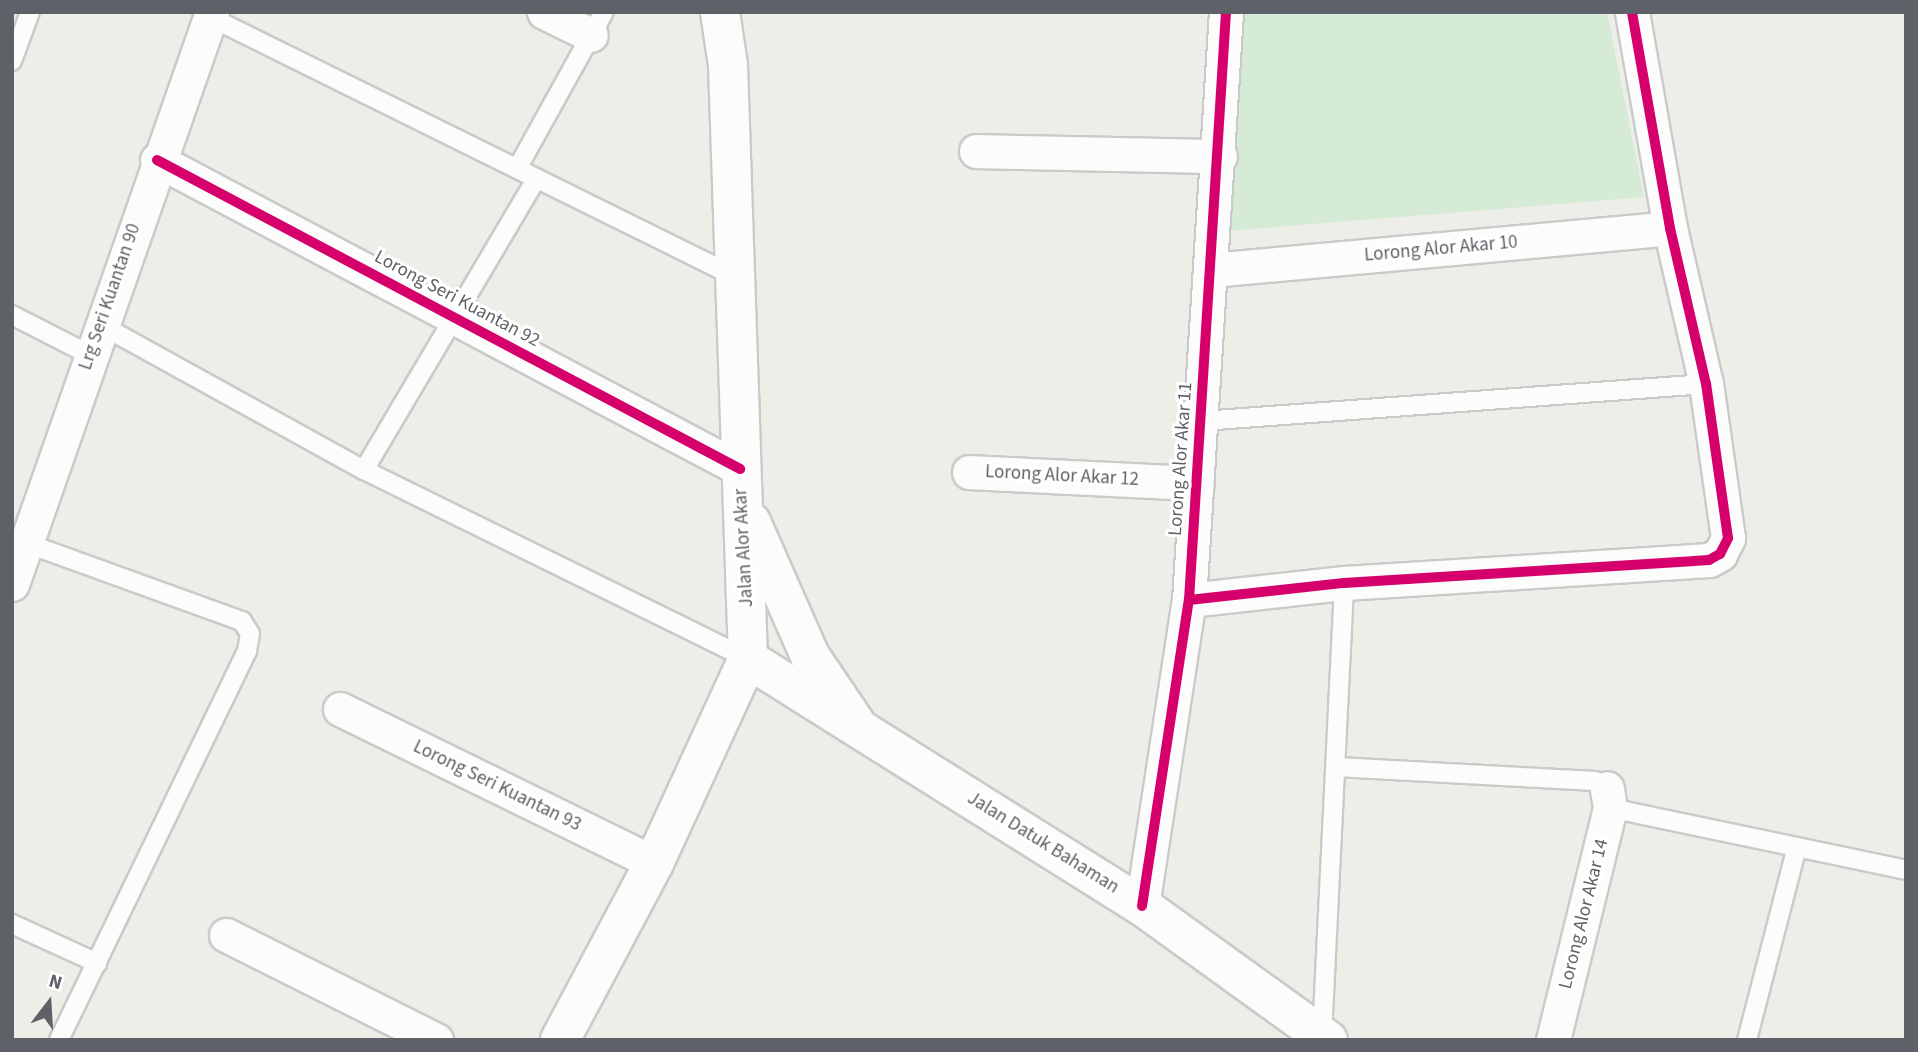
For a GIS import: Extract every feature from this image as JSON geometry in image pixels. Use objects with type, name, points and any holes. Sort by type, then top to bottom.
[{"type":"main road","name":"Jalan Alor Akar","points":[[560,1040],[654,863],[748,659],[732,275],[728,65],[720,12]]},
{"type":"main road","points":[[741,485],[810,656],[856,724]]},
{"type":"main road","name":"Jalan Datuk Bahaman","points":[[748,659],[856,724],[1142,906],[1323,1038]]},
{"type":"street","points":[[544,12],[598,24]]},
{"type":"street","name":"Lorong Alor Akar 11","points":[[1142,906],[1189,600],[1220,156],[1226,12]]},
{"type":"street","points":[[1189,600],[1344,583],[1709,560],[1720,554],[1728,538],[1706,384],[1671,228],[1632,12]]},
{"type":"street","name":"Lrg Seri Kuantan 90","points":[[12,584],[157,160],[211,15]]},
{"type":"street","points":[[976,151],[1220,156]]},
{"type":"street","name":"Lorong Seri Kuantan 92","points":[[157,160],[454,317],[741,485]]},
{"type":"street","name":"Lorong Alor Akar 10","points":[[1211,270],[1671,228]]},
{"type":"street","name":"Lorong Alor Akar 12","points":[[969,471],[1197,483]]},
{"type":"street","name":"Lorong Seri Kuantan 93","points":[[340,709],[654,863]]},
{"type":"street","name":"Lorong Alor Akar 14","points":[[1553,1040],[1609,798]]},
{"type":"street","points":[[226,935],[436,1040]]},
{"type":"lane","points":[[12,61],[30,12]]},
{"type":"lane","points":[[211,15],[732,275]]},
{"type":"lane","points":[[518,167],[598,24]]},
{"type":"lane","points":[[364,470],[537,178]]},
{"type":"lane","points":[[12,316],[96,340],[748,659]]},
{"type":"lane","points":[[1202,421],[1706,384]]},
{"type":"lane","points":[[26,543],[242,621],[250,634],[247,651],[59,1040]]},
{"type":"lane","points":[[1323,1038],[1344,583]]},
{"type":"lane","points":[[1337,767],[1595,781],[1609,798],[1797,847],[1906,870]]},
{"type":"lane","points":[[1747,1040],[1797,847]]},
{"type":"lane","points":[[12,924],[97,963]]},
{"type":"green space","points":[[1234,12],[1607,12],[1644,197],[1228,231]]},
{"type":"cycle path","points":[[1142,906],[1189,600],[1226,12]]},
{"type":"cycle path","points":[[1189,600],[1344,583],[1709,560],[1720,554],[1728,538],[1706,384],[1670,228],[1632,12]]},
{"type":"cycle path","points":[[157,160],[740,469]]}]
